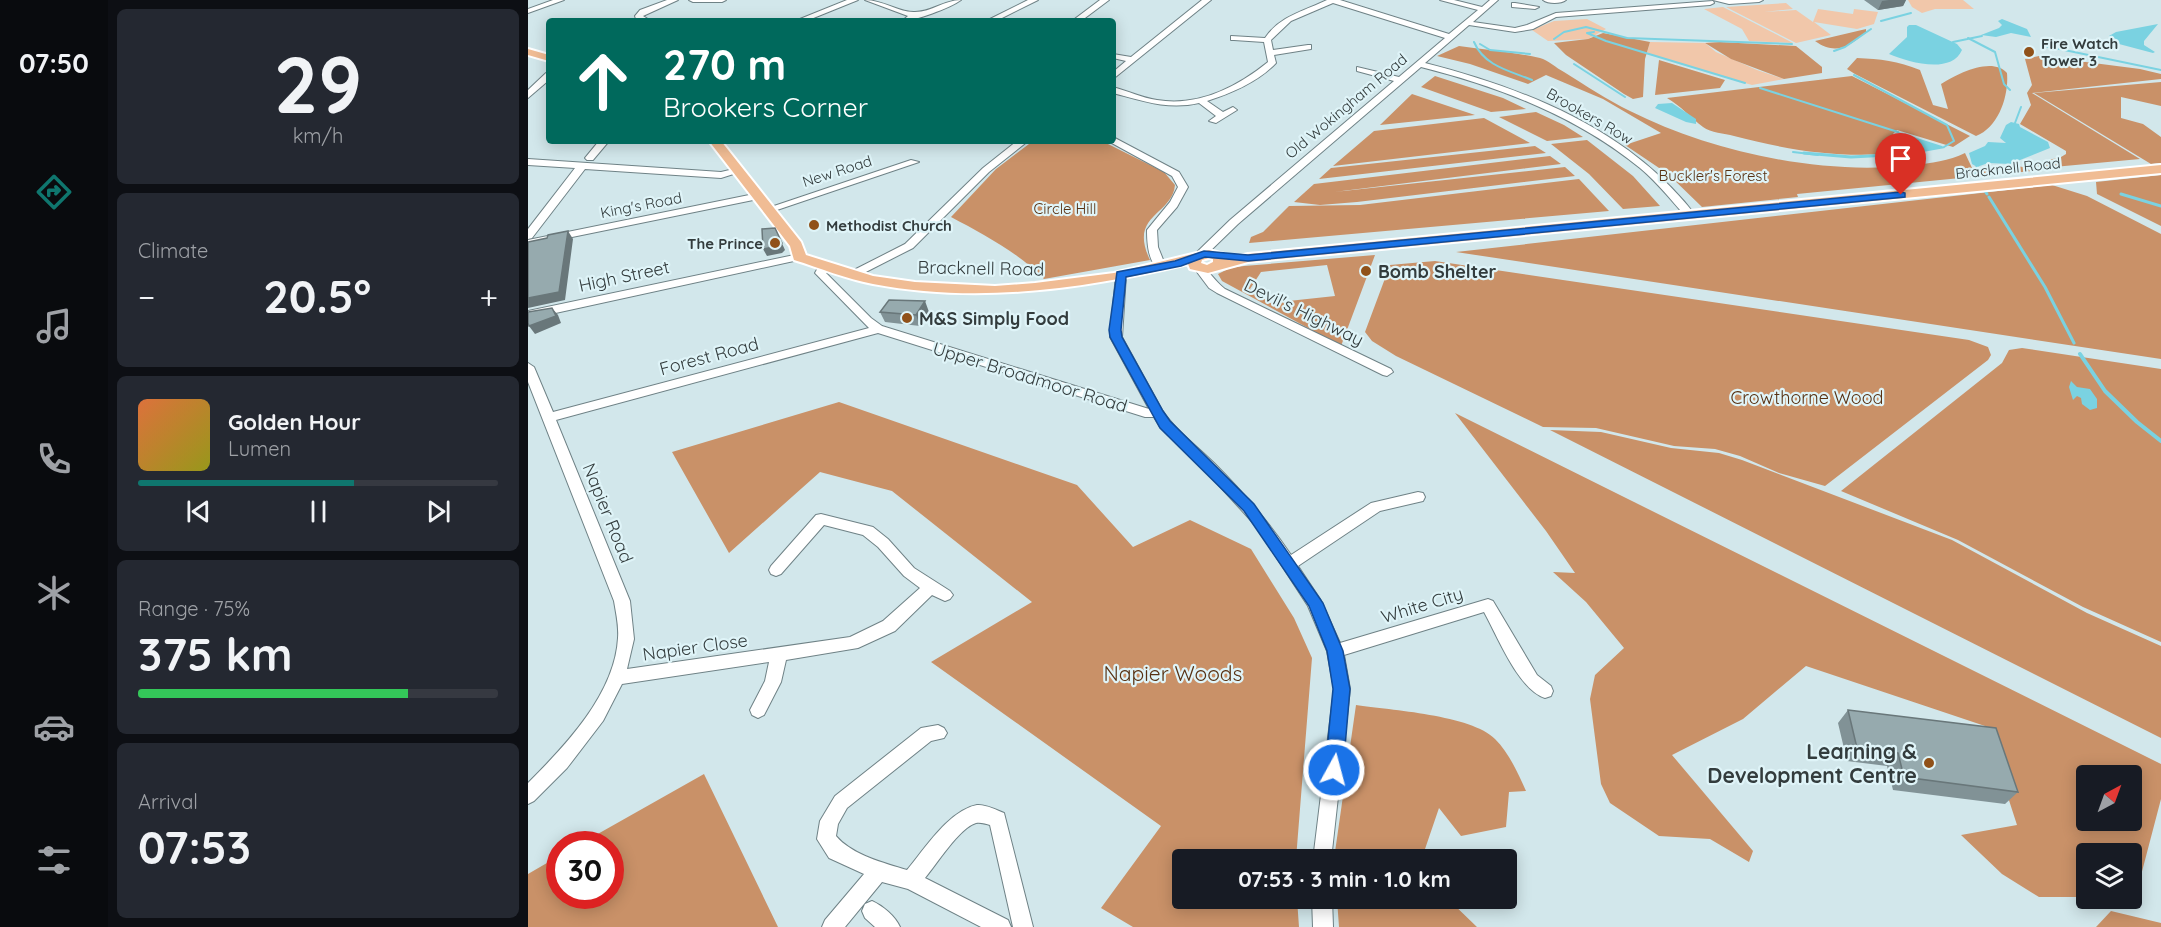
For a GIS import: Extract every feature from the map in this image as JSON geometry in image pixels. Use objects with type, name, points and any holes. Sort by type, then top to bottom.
[{"type":"main road","points":[[528,52],[546,57]]},
{"type":"main road","points":[[717,144],[796,244],[800,253],[799,257]]},
{"type":"main road","name":"Bracknell Road","points":[[799,257],[852,275],[897,284],[986,290],[1053,288],[1163,267],[2161,169]]},
{"type":"street","points":[[528,11],[560,0]]},
{"type":"street","points":[[640,18],[643,12],[674,0]]},
{"type":"street","points":[[693,0],[722,0]]},
{"type":"street","points":[[807,18],[854,0]]},
{"type":"street","points":[[869,0],[914,15]]},
{"type":"street","points":[[910,18],[957,0]]},
{"type":"street","points":[[996,18],[1034,0]]},
{"type":"street","points":[[1080,18],[1105,0]]},
{"type":"street","points":[[1116,74],[1207,0]]},
{"type":"street","points":[[1116,91],[1162,103],[1200,100],[1236,87],[1272,63],[1268,40],[1277,27],[1333,0],[1451,37]]},
{"type":"street","points":[[1444,0],[1483,9]]},
{"type":"street","name":"Old Wokingham Road","points":[[1207,264],[1218,236],[1494,0]]},
{"type":"street","points":[[1547,0],[1563,0]]},
{"type":"street","points":[[1468,23],[1515,29],[1529,27],[1546,17],[1556,15],[1657,5],[1674,6],[1713,1],[1759,0]]},
{"type":"street","points":[[1515,5],[1536,5],[1546,17]]},
{"type":"street","points":[[1234,38],[1268,40]]},
{"type":"street","points":[[1271,53],[1308,47]]},
{"type":"street","points":[[1116,57],[1133,60]]},
{"type":"street","name":"Brookers Row","points":[[1420,64],[1500,87],[1581,124],[1644,167],[1692,216]]},
{"type":"street","points":[[1359,69],[1401,80]]},
{"type":"street","points":[[528,94],[546,78]]},
{"type":"street","points":[[1200,100],[1217,118],[1233,110]]},
{"type":"street","points":[[1116,142],[1176,174],[1183,187],[1177,202],[1152,230],[1153,247],[1163,267]]},
{"type":"street","points":[[528,236],[601,144]]},
{"type":"street","points":[[852,275],[909,246],[986,170],[1019,144]]},
{"type":"street","points":[[528,162],[586,162],[721,175],[738,171]]},
{"type":"street","name":"New Road","points":[[770,209],[914,162]]},
{"type":"street","name":"King's Road","points":[[528,243],[759,196]]},
{"type":"street","points":[[1207,264],[1218,236]]},
{"type":"street","name":"High Street","points":[[528,315],[799,257]]},
{"type":"street","name":"Devil's Highway","points":[[1207,264],[1221,291],[1387,372]]},
{"type":"street","name":"Upper Broadmoor Road","points":[[824,266],[820,273],[867,321],[878,329],[1150,414],[1157,412]]},
{"type":"street","points":[[1121,275],[1116,337],[1157,412],[1165,424],[1249,508],[1315,603],[1335,651],[1342,689],[1340,725],[1323,849]]},
{"type":"street","name":"Forest Road","points":[[548,418],[878,329]]},
{"type":"street","name":"Napier Road","points":[[528,368],[622,601],[626,639],[617,678],[597,716],[561,762],[528,795]]},
{"type":"street","points":[[1289,564],[1376,507],[1418,497]]},
{"type":"street","points":[[776,570],[826,514],[868,531],[883,543],[909,572],[945,595]]},
{"type":"street","name":"Napier Close","points":[[617,678],[852,643],[880,632],[931,587]]},
{"type":"street","name":"White City","points":[[1335,651],[1488,605],[1531,680],[1545,691]]},
{"type":"street","points":[[758,710],[773,682],[779,654]]},
{"type":"street","points":[[938,733],[927,734],[841,802],[829,820],[826,839],[836,850],[879,871],[911,881],[1001,927]]},
{"type":"street","points":[[911,881],[959,824],[974,814],[983,814],[998,819],[1023,927]]},
{"type":"street","points":[[832,927],[879,871]]},
{"type":"street","points":[[1322,909],[1323,927]]},
{"type":"street","points":[[872,911],[890,927]]},
{"type":"shaded area","points":[[1908,0],[1963,0],[1974,9],[1935,9],[1922,13],[1912,7]]},
{"type":"shaded area","points":[[1786,3],[1793,9],[1764,12],[1796,10],[1813,22],[1818,9],[1853,14],[1854,9],[1878,12],[1874,24],[1857,29],[1814,22],[1831,35],[1796,43],[1726,7]]},
{"type":"shaded area","points":[[1723,7],[1793,43],[1749,41],[1742,29],[1704,9]]},
{"type":"shaded area","points":[[1587,19],[1606,29],[1588,39],[1548,41],[1532,30],[1554,21]]},
{"type":"shaded area","points":[[1650,42],[1705,43],[1716,52],[1784,79],[1752,85],[1647,53]]},
{"type":"green space","points":[[1866,29],[1860,37],[1842,47],[1830,48],[1815,41]]},
{"type":"green space","points":[[1603,33],[1650,42],[1645,59],[1643,97],[1633,99],[1624,94],[1566,55],[1554,43],[1588,39]]},
{"type":"green space","points":[[1705,43],[1796,46],[1822,67],[1822,73],[1784,79],[1731,59]]},
{"type":"green space","name":"Buckler's Forest","points":[[1459,46],[1543,59],[1613,102],[1662,126],[1768,158],[1805,164],[1878,168],[1933,162],[1965,153],[1972,168],[1978,172],[2012,166],[2032,171],[1797,194],[1798,197],[1702,207],[1668,174],[1625,145],[1661,133],[1603,99],[1546,75],[1528,84],[1470,64],[1437,56]]},
{"type":"green space","points":[[2039,56],[2140,69],[2161,74],[2161,79],[2032,93],[2140,159],[2043,168],[2033,164],[2066,154],[2066,151],[2020,124],[2031,105],[2027,93],[2032,85],[2025,59]]},
{"type":"green space","points":[[1857,58],[1889,61],[1920,70],[1933,105],[1948,109],[1941,84],[1974,68],[1993,66],[2001,68],[2007,73],[2004,100],[1991,125],[1976,136],[1847,69]]},
{"type":"green space","points":[[1659,60],[1725,80],[1720,88],[1655,95]]},
{"type":"green space","points":[[1435,76],[1503,98],[1526,109],[1491,112],[1421,87]]},
{"type":"green space","name":"Buckler's Forest","points":[[1852,76],[1970,136],[1953,147],[1897,130],[1893,134],[1903,153],[1858,155],[1798,150],[1710,131],[1667,98]]},
{"type":"green space","points":[[2161,82],[2161,106],[2121,97],[2121,118],[2143,124],[2161,137],[2161,163],[2151,164],[2034,93]]},
{"type":"green space","points":[[1412,94],[1475,115],[1380,125]]},
{"type":"green space","points":[[1536,112],[1583,137],[1547,141],[1499,117]]},
{"type":"green space","points":[[1484,118],[1530,143],[1333,166],[1374,131]]},
{"type":"green space","points":[[1587,140],[1633,176],[1660,206],[1623,209],[1589,174],[1551,144]]},
{"type":"green space","name":"Circle Hill","points":[[1029,144],[1108,144],[1164,172],[1175,185],[1167,203],[1147,224],[1144,233],[1150,260],[1044,279],[1012,252],[951,217],[996,169]]},
{"type":"green space","points":[[1535,146],[1546,153],[1319,179],[1331,168]]},
{"type":"green space","points":[[1550,156],[1561,164],[1334,192],[1565,167],[1575,176],[1357,202],[1320,205],[1294,202],[1314,184]]},
{"type":"green space","points":[[2161,175],[2161,226],[2097,194],[2096,182]]},
{"type":"green space","points":[[1579,179],[1609,211],[1249,243],[1251,237],[1263,232],[1289,206],[1360,205]]},
{"type":"green space","points":[[2052,185],[2087,196],[2161,234],[2161,359],[1456,252]]},
{"type":"green space","points":[[1375,255],[1341,346],[1222,281],[1218,274],[1230,268]],"holes":[[[1327,265],[1335,296],[1270,303],[1250,289],[1261,272]]]},
{"type":"green space","name":"Crowthorne Wood","points":[[1435,261],[1969,340],[1988,347],[1991,355],[1988,360],[1825,486],[1779,473],[1740,456],[1715,449],[1674,446],[1596,428],[1543,427],[1396,356],[1372,341],[1365,332],[1390,265]]},
{"type":"green space","name":"Crowthorne Wood","points":[[2022,348],[2161,369],[2161,642],[2083,607],[1958,540],[1841,491],[2002,363],[2009,350]]},
{"type":"green space","name":"Napier Woods","points":[[839,402],[1077,485],[1133,547],[1190,520],[1251,549],[1294,618],[1312,658],[1297,849],[1172,849],[1172,909],[1298,909],[1299,927],[1133,927],[1101,908],[1161,826],[931,662],[1032,602],[892,491],[820,472],[729,553],[672,452]]},
{"type":"green space","points":[[1455,413],[2161,764],[2161,799],[2142,871],[2142,843],[2076,843],[2076,897],[2039,897],[2002,874],[1961,835],[2017,825],[1985,726],[1806,666],[1743,719],[1672,755],[1753,851],[1749,862],[1710,839],[1659,836],[1610,803],[1601,784],[1590,699],[1595,675],[1624,648],[1586,602],[1553,572],[1575,573],[1546,531]]},
{"type":"green space","name":"Crowthorne Wood","points":[[1550,430],[1601,432],[1671,448],[1719,453],[1952,540],[2087,613],[2161,646],[2161,738]]},
{"type":"green space","points":[[1356,705],[1450,719],[1484,731],[1495,739],[1509,757],[1526,791],[1509,792],[1506,827],[1461,836],[1439,808],[1425,849],[1335,849]]},
{"type":"green space","points":[[704,774],[778,927],[528,927],[528,874],[546,864],[546,909],[624,909],[624,831],[603,831]]},
{"type":"green space","points":[[1338,909],[1458,909],[1477,927],[1339,927]]},
{"type":"green space","points":[[2111,911],[2161,923],[2161,927],[2096,927]]},
{"type":"water","points":[[2002,19],[2027,29],[2031,37],[2011,33],[1996,37],[1981,35],[1999,28],[2002,25],[1998,21]]},
{"type":"water","points":[[2158,24],[2144,41],[2144,45],[2155,52],[2153,53],[2119,44],[2109,36],[2116,32]]},
{"type":"water","points":[[1909,25],[1916,25],[1957,44],[1962,50],[1956,58],[1939,64],[1918,63],[1889,54],[1907,37]]},
{"type":"water","points":[[1672,103],[1696,119],[1696,124],[1655,108],[1658,104]]},
{"type":"water","points":[[2011,122],[2019,124],[2020,127],[2048,142],[2050,148],[2010,164],[1988,163],[1977,167],[1972,164],[1969,153],[1985,146],[1988,142],[2006,143],[2000,138],[2006,125]]},
{"type":"water","points":[[1898,132],[1942,146],[1945,148],[1906,153]]},
{"type":"water","points":[[2071,381],[2077,387],[2090,389],[2097,399],[2097,408],[2090,410],[2077,396],[2073,400],[2069,387]]},
{"type":"building","points":[[775,228],[782,243],[779,246],[763,249],[762,229]]},
{"type":"building","points":[[568,231],[559,292],[528,298],[528,242]]},
{"type":"building","points":[[889,300],[925,301],[916,315],[880,312]]},
{"type":"building","points":[[552,308],[556,316],[529,326],[528,312]]},
{"type":"building","name":"Learning & Development Centre","points":[[1848,710],[1996,728],[2018,792],[1904,777],[1898,753],[1857,748]]},
{"type":"waterway","points":[[1881,21],[1911,13]]},
{"type":"waterway","points":[[1554,39],[1564,32],[1586,27],[1627,38],[1792,44]]},
{"type":"waterway","points":[[1834,51],[1845,47],[1871,29]]},
{"type":"waterway","points":[[1594,32],[1587,33],[1606,41],[1745,83]]},
{"type":"waterway","points":[[1969,39],[1982,36]]},
{"type":"waterway","points":[[1953,42],[1969,39]]},
{"type":"waterway","points":[[1969,39],[1995,52],[2004,84],[2010,90]]},
{"type":"waterway","points":[[1474,42],[1478,50],[1491,62],[1532,80]]},
{"type":"waterway","points":[[1480,44],[1490,50],[1530,54]]},
{"type":"waterway","points":[[2045,46],[2161,70]]},
{"type":"waterway","points":[[1574,64],[1625,97]]},
{"type":"waterway","points":[[1854,75],[1947,125],[1954,141],[1944,147]]},
{"type":"waterway","points":[[1760,88],[1898,132]]},
{"type":"waterway","points":[[2015,123],[2021,107]]},
{"type":"waterway","points":[[1793,152],[1818,155]]},
{"type":"waterway","points":[[1804,153],[1851,157],[1909,154],[1898,155]]},
{"type":"waterway","points":[[1974,174],[1977,167]]},
{"type":"waterway","points":[[2121,194],[2161,206]]},
{"type":"waterway","points":[[1989,197],[2045,287],[2074,343]]},
{"type":"waterway","points":[[2080,354],[2105,391],[2137,422],[2161,441]]},
{"type":"place","name":"Fire Watch Tower 3","points":[[2029,52]]},
{"type":"place","name":"Methodist Church","points":[[814,225]]},
{"type":"place","name":"The Prince","points":[[775,243]]},
{"type":"place","name":"Bomb Shelter","points":[[1366,271]]},
{"type":"place","name":"M&S Simply Food","points":[[907,318]]},
{"type":"place","name":"Learning & Development Centre","points":[[1929,763]]},
{"type":"route","points":[[1334,770],[1342,689],[1335,651],[1315,603],[1261,522],[1209,466],[1165,424],[1157,412],[1116,337],[1121,275],[1177,264],[1204,254],[1248,258],[1901,195]]}]
